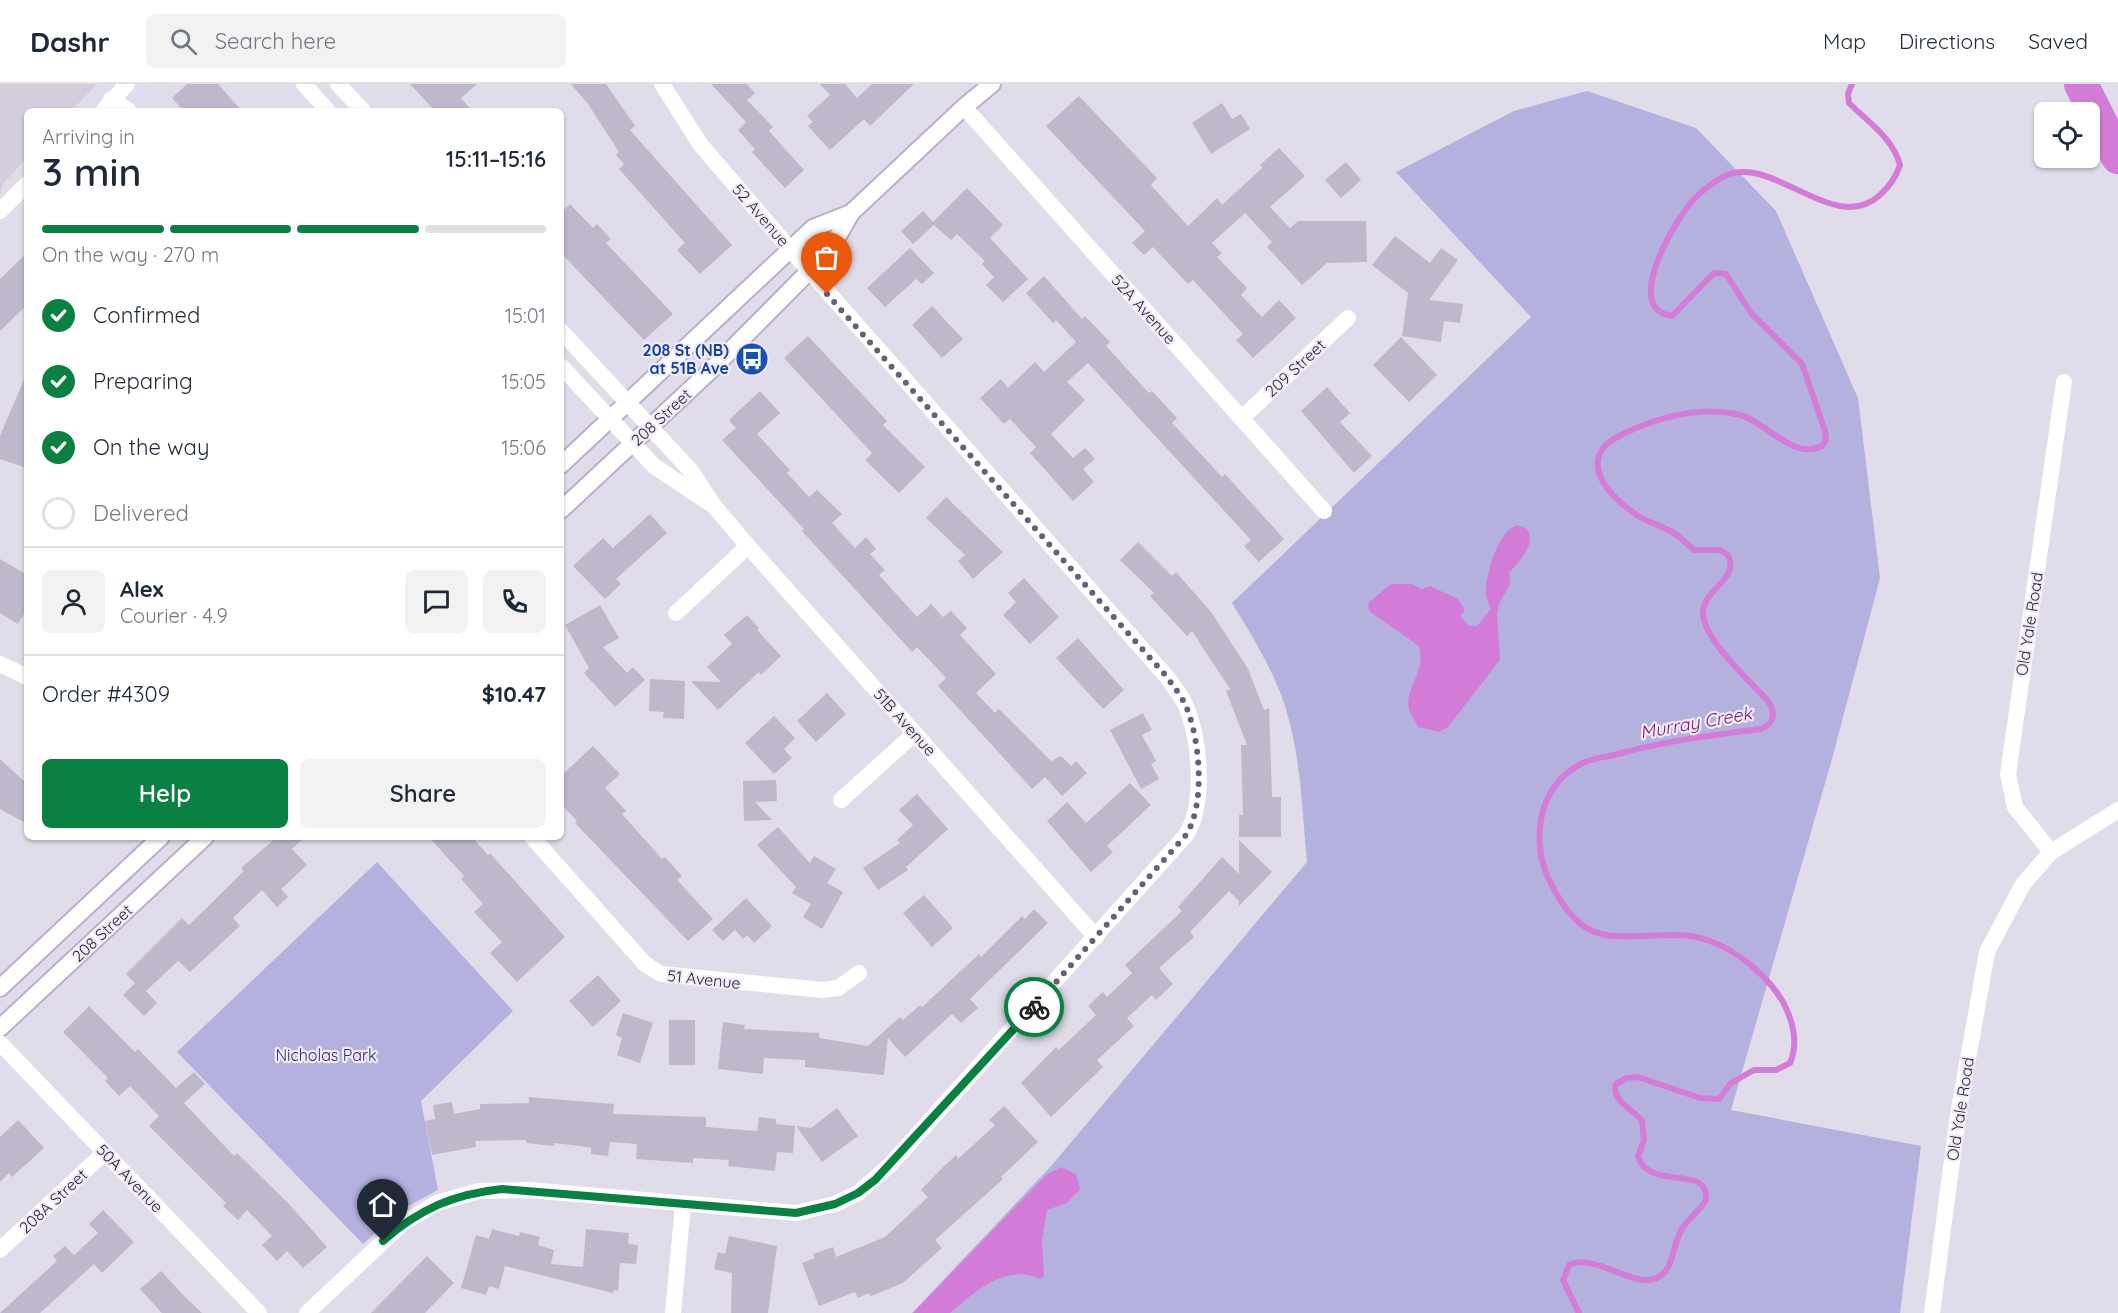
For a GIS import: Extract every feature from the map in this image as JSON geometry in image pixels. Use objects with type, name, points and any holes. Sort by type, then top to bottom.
[{"type":"street","points":[[110,107],[127,84]]},
{"type":"street","points":[[304,84],[325,108]]},
{"type":"street","points":[[338,84],[360,108]]},
{"type":"street","name":"52 Avenue","points":[[662,84],[700,144],[809,272],[1167,677],[1185,703],[1190,719],[1197,759],[1198,798],[1194,822],[1186,835],[890,1165],[858,1193],[835,1204],[796,1213],[684,1205]]},
{"type":"street","name":"208 Street","points":[[564,507],[809,272],[830,250],[851,213],[964,107],[992,84]]},
{"type":"street","name":"52A Avenue","points":[[964,107],[1324,511]]},
{"type":"street","points":[[0,211],[24,186]]},
{"type":"street","name":"208 Street","points":[[564,462],[813,228],[851,213]]},
{"type":"street","name":"209 Street","points":[[1242,418],[1348,318]]},
{"type":"street","name":"51B Avenue","points":[[564,334],[691,471],[714,506],[748,546],[1096,937]]},
{"type":"street","name":"51B Avenue","points":[[564,369],[654,466],[714,506]]},
{"type":"street","name":"Old Yale Road","points":[[2051,852],[2015,807],[2008,774],[2064,382]]},
{"type":"street","points":[[676,613],[748,546]]},
{"type":"street","points":[[0,664],[24,676]]},
{"type":"street","points":[[841,800],[915,733]]},
{"type":"street","name":"Old Yale Road","points":[[1932,1313],[1958,1115],[1987,952],[2023,884],[2051,852],[2118,810]]},
{"type":"street","name":"208 Street","points":[[0,988],[158,840]]},
{"type":"street","name":"208 Street","points":[[0,1028],[202,840]]},
{"type":"street","name":"51 Avenue","points":[[535,840],[645,964],[661,974],[823,990],[838,988],[859,973]]},
{"type":"street","name":"50A Avenue","points":[[0,1043],[259,1313]]},
{"type":"street","name":"208A Street","points":[[0,1251],[105,1152]]},
{"type":"street","points":[[307,1313],[402,1224],[437,1203],[460,1195],[502,1189],[684,1205],[673,1313]]},
{"type":"shaded area","points":[[0,84],[97,84],[74,108],[24,108],[24,160],[3,184],[0,196]]},
{"type":"shaded area","points":[[1518,525],[1527,529],[1530,541],[1526,553],[1509,573],[1510,584],[1499,604],[1497,613],[1500,660],[1448,727],[1439,732],[1418,727],[1409,710],[1408,702],[1420,665],[1419,646],[1373,614],[1369,610],[1368,603],[1391,584],[1412,584],[1422,589],[1430,586],[1458,599],[1465,610],[1460,616],[1469,626],[1477,626],[1491,609],[1486,596],[1486,588],[1494,555],[1504,535]]},
{"type":"shaded area","points":[[1061,1167],[1076,1174],[1080,1189],[1067,1203],[1047,1210],[1042,1239],[1044,1276],[1040,1279],[1015,1274],[1003,1277],[981,1288],[950,1313],[913,1313],[1046,1175]]},
{"type":"green space","points":[[1587,91],[1696,128],[1776,211],[1858,398],[1880,578],[1832,759],[1731,1110],[1921,1146],[1900,1313],[912,1313],[1052,1165],[1307,862],[1298,764],[1285,706],[1268,666],[1232,603],[1531,317],[1396,172],[1514,111]]},
{"type":"green space","name":"Nicholas Park","points":[[377,862],[513,1011],[421,1101],[438,1190],[401,1210],[363,1244],[177,1052]]},
{"type":"building","points":[[187,84],[218,84],[239,108],[181,108],[172,98]]},
{"type":"building","points":[[410,84],[477,84],[461,98],[469,108],[432,108]]},
{"type":"building","points":[[571,84],[606,84],[635,126],[630,130],[732,245],[700,274],[677,250],[685,243],[619,169],[624,164],[616,155],[619,152],[588,104]]},
{"type":"building","points":[[711,84],[747,84],[755,93],[747,100],[773,127],[769,131],[804,170],[785,188],[752,152],[755,149],[738,130],[746,122]]},
{"type":"building","points":[[820,84],[845,84],[857,98],[872,84],[914,84],[870,126],[864,119],[830,150],[808,126],[813,122],[807,116],[830,95]]},
{"type":"building","points":[[1079,96],[1157,178],[1151,185],[1188,226],[1217,198],[1222,205],[1262,168],[1260,165],[1279,148],[1305,176],[1270,207],[1290,228],[1298,221],[1366,221],[1367,262],[1327,263],[1302,285],[1267,247],[1272,242],[1245,213],[1212,243],[1222,253],[1217,257],[1247,288],[1241,295],[1262,317],[1279,300],[1296,318],[1253,358],[1236,340],[1243,334],[1193,280],[1188,284],[1153,247],[1144,255],[1132,243],[1145,231],[1046,126]]},
{"type":"building","points":[[1222,103],[1232,119],[1241,114],[1250,129],[1211,154],[1192,123]]},
{"type":"building","points":[[1346,162],[1361,180],[1341,198],[1325,180]]},
{"type":"building","points":[[967,188],[1003,225],[990,238],[1028,279],[1003,302],[986,285],[994,277],[982,264],[985,261],[957,234],[951,240],[934,225],[913,244],[901,231],[923,211],[933,222]]},
{"type":"building","points":[[570,204],[593,228],[597,224],[611,239],[606,243],[673,314],[644,340],[564,256],[564,210]]},
{"type":"building","points":[[1395,236],[1430,263],[1441,248],[1458,260],[1429,300],[1463,304],[1460,323],[1444,321],[1441,342],[1402,336],[1408,293],[1372,265]]},
{"type":"building","points":[[910,248],[934,273],[922,284],[916,279],[885,307],[867,288]]},
{"type":"building","points":[[24,256],[24,308],[0,331],[0,279]]},
{"type":"building","points":[[1044,276],[1082,319],[1085,316],[1110,342],[1106,346],[1149,393],[1152,391],[1177,418],[1172,423],[1222,477],[1225,474],[1284,539],[1259,562],[1244,546],[1251,540],[1088,363],[1067,382],[1085,400],[1051,434],[1073,458],[1085,448],[1095,459],[1083,469],[1094,482],[1073,501],[1030,453],[1036,447],[1010,419],[1004,424],[980,398],[1001,379],[1008,388],[1035,362],[1044,372],[1076,342],[1056,320],[1053,323],[1026,293]]},
{"type":"building","points":[[932,306],[963,339],[942,358],[912,325]]},
{"type":"building","points":[[808,336],[887,421],[883,425],[925,467],[899,493],[865,460],[872,453],[784,358]]},
{"type":"building","points":[[1401,337],[1437,375],[1409,402],[1373,365]]},
{"type":"building","points":[[24,380],[24,467],[0,459],[0,436]]},
{"type":"building","points":[[1327,387],[1350,413],[1340,422],[1372,456],[1354,473],[1301,411]]},
{"type":"building","points":[[760,391],[780,413],[757,434],[790,470],[787,473],[809,497],[817,490],[842,514],[832,523],[855,548],[866,537],[876,549],[870,554],[885,570],[879,575],[917,617],[931,604],[943,617],[951,611],[967,628],[960,635],[996,674],[976,693],[995,713],[999,709],[1051,761],[1061,756],[1071,766],[1076,761],[1087,773],[1062,796],[1045,777],[1032,789],[938,686],[946,678],[917,647],[912,652],[722,440],[736,428],[729,420]]},
{"type":"building","points":[[946,497],[1003,552],[973,579],[958,561],[965,555],[926,518]]},
{"type":"building","points":[[650,514],[667,533],[616,579],[621,584],[605,599],[573,566],[603,538],[613,548]]},
{"type":"building","points":[[1138,542],[1172,576],[1176,572],[1212,613],[1248,669],[1264,710],[1269,708],[1272,797],[1281,797],[1281,837],[1239,837],[1239,815],[1243,815],[1241,745],[1247,745],[1226,691],[1230,689],[1192,631],[1187,636],[1150,596],[1154,593],[1120,560]]},
{"type":"building","points":[[0,559],[24,573],[24,614],[18,624],[0,613]]},
{"type":"building","points":[[1024,578],[1059,617],[1030,644],[1003,615],[1016,602],[1008,593]]},
{"type":"building","points":[[600,605],[619,638],[603,647],[627,673],[633,667],[645,680],[615,707],[584,673],[589,668],[565,625]]},
{"type":"building","points":[[747,615],[759,628],[757,630],[781,656],[761,675],[759,672],[718,710],[691,681],[721,682],[707,667],[732,644],[724,635]]},
{"type":"building","points":[[1078,638],[1124,690],[1103,709],[1056,658]]},
{"type":"building","points":[[650,679],[685,681],[684,719],[663,718],[664,712],[649,711]]},
{"type":"building","points":[[827,693],[846,714],[816,742],[797,721]]},
{"type":"building","points":[[1143,713],[1152,730],[1142,735],[1156,761],[1151,764],[1159,779],[1141,789],[1110,730]]},
{"type":"building","points":[[774,716],[795,738],[784,749],[792,758],[774,774],[745,743]]},
{"type":"building","points":[[593,746],[620,774],[605,788],[626,811],[622,814],[662,859],[665,857],[682,876],[677,880],[713,919],[688,941],[575,823],[577,821],[564,807],[564,773]]},
{"type":"building","points":[[0,759],[24,781],[24,822],[0,809]]},
{"type":"building","points":[[776,780],[777,801],[755,802],[772,820],[744,821],[743,781]]},
{"type":"building","points":[[1130,783],[1151,805],[1107,846],[1113,852],[1091,872],[1047,821],[1067,802],[1086,823]]},
{"type":"building","points":[[917,794],[948,829],[906,867],[908,870],[878,890],[863,868],[900,843],[897,840],[913,825],[899,810]]},
{"type":"building","points":[[778,827],[810,863],[814,856],[836,869],[827,883],[843,892],[822,929],[803,917],[811,904],[792,893],[796,887],[757,845]]},
{"type":"building","points":[[274,840],[302,840],[292,849],[307,865],[281,889],[288,897],[277,907],[262,890],[233,918],[240,926],[190,972],[178,961],[146,991],[157,1003],[144,1016],[123,995],[135,983],[126,974],[182,918],[189,925],[244,871],[241,868]]},
{"type":"building","points":[[432,840],[475,840],[488,855],[490,853],[565,937],[517,982],[490,953],[502,942],[474,912],[483,904],[461,879],[464,876]]},
{"type":"building","points":[[1239,840],[1272,872],[1239,906],[1239,901],[1229,891],[1190,932],[1194,937],[1159,968],[1173,984],[1156,1000],[1152,995],[1127,1018],[1134,1026],[1097,1060],[1103,1067],[1051,1117],[1021,1083],[1056,1047],[1059,1050],[1096,1015],[1088,1006],[1103,992],[1107,997],[1132,973],[1125,965],[1182,911],[1178,907],[1222,857],[1239,874]]},
{"type":"building","points":[[924,895],[953,928],[932,947],[903,913]]},
{"type":"building","points":[[746,898],[772,926],[754,943],[747,935],[743,939],[735,930],[723,941],[712,930]]},
{"type":"building","points":[[1034,909],[1048,923],[970,999],[978,1008],[961,1023],[952,1014],[905,1057],[888,1038],[884,1075],[805,1067],[805,1060],[764,1058],[763,1074],[718,1069],[723,1022],[745,1025],[744,1029],[819,1033],[819,1038],[868,1046],[900,1017],[903,1020],[920,1005],[922,1007],[979,954],[981,957],[1022,916],[1025,919]]},
{"type":"building","points":[[598,975],[621,1001],[593,1027],[569,1001]]},
{"type":"building","points":[[89,1006],[135,1052],[138,1049],[176,1088],[194,1072],[205,1084],[184,1103],[234,1156],[237,1153],[289,1204],[327,1247],[303,1268],[287,1251],[277,1261],[262,1245],[272,1236],[247,1210],[238,1220],[223,1206],[226,1203],[149,1126],[159,1116],[130,1086],[119,1096],[105,1081],[108,1078],[63,1032]]},
{"type":"building","points":[[623,1013],[653,1023],[640,1063],[617,1055],[622,1038],[616,1035]]},
{"type":"building","points":[[669,1020],[695,1020],[695,1065],[669,1065]]},
{"type":"building","points":[[529,1097],[614,1104],[613,1114],[706,1117],[706,1127],[757,1131],[759,1117],[776,1119],[776,1124],[795,1126],[793,1153],[777,1152],[775,1171],[728,1166],[729,1160],[693,1158],[693,1163],[636,1159],[637,1144],[610,1142],[608,1156],[591,1154],[591,1148],[588,1147],[554,1143],[554,1146],[526,1143],[526,1140],[475,1141],[476,1147],[432,1155],[425,1121],[435,1119],[433,1105],[452,1102],[454,1114],[480,1109],[480,1104],[529,1103]]},
{"type":"building","points":[[1004,1106],[1038,1142],[1001,1177],[1003,1179],[935,1240],[942,1248],[903,1283],[871,1296],[869,1293],[858,1298],[855,1292],[819,1306],[802,1263],[815,1258],[813,1254],[833,1247],[836,1257],[885,1237],[928,1197],[921,1190],[941,1169],[956,1155],[958,1159],[995,1125],[989,1120]]},
{"type":"building","points":[[837,1108],[858,1136],[822,1162],[796,1126],[811,1128]]},
{"type":"building","points":[[18,1120],[44,1148],[12,1177],[9,1173],[0,1182],[0,1137]]},
{"type":"building","points":[[103,1210],[134,1242],[102,1273],[94,1264],[40,1313],[0,1313],[57,1261],[53,1256],[65,1246],[74,1255],[98,1233],[89,1224]]},
{"type":"building","points":[[492,1229],[519,1236],[520,1232],[540,1237],[538,1245],[554,1250],[551,1264],[583,1267],[586,1229],[629,1233],[628,1244],[638,1245],[636,1264],[620,1263],[618,1291],[614,1290],[613,1293],[505,1266],[499,1289],[489,1286],[486,1295],[461,1288],[476,1235],[489,1239]]},
{"type":"building","points":[[729,1236],[777,1246],[768,1313],[731,1313],[732,1273],[714,1269],[718,1252],[725,1254]]},
{"type":"building","points":[[427,1256],[454,1283],[425,1313],[371,1313]]},
{"type":"building","points":[[161,1271],[202,1313],[162,1313],[140,1289]]},
{"type":"waterway","name":"Murray Creek","points":[[1579,1313],[1563,1280],[1569,1265],[1581,1262],[1632,1278],[1655,1279],[1665,1272],[1679,1234],[1706,1200],[1704,1189],[1698,1183],[1689,1179],[1655,1173],[1645,1167],[1638,1157],[1644,1140],[1642,1121],[1620,1100],[1615,1090],[1616,1084],[1627,1078],[1638,1077],[1700,1098],[1719,1099],[1731,1083],[1754,1070],[1776,1070],[1790,1063],[1794,1047],[1792,1024],[1783,1002],[1769,982],[1740,957],[1718,944],[1692,936],[1612,936],[1597,933],[1582,925],[1567,910],[1544,867],[1540,847],[1543,810],[1554,788],[1571,770],[1591,760],[1653,745],[1761,729],[1766,727],[1773,717],[1768,701],[1728,659],[1704,622],[1705,603],[1729,571],[1728,555],[1720,550],[1694,550],[1673,532],[1628,509],[1608,489],[1601,478],[1598,466],[1599,455],[1607,444],[1648,423],[1677,415],[1707,412],[1736,414],[1747,418],[1800,448],[1811,449],[1822,446],[1826,440],[1825,431],[1802,364],[1751,313],[1726,274],[1714,273],[1672,316],[1657,310],[1651,297],[1652,280],[1658,261],[1677,222],[1702,191],[1725,176],[1744,172],[1763,175],[1823,201],[1843,207],[1862,205],[1884,192],[1900,165],[1897,155],[1886,139],[1849,103],[1848,94],[1852,84]]},
{"type":"waterway","points":[[2081,84],[2118,157]]},
{"type":"way so far","points":[[827,294],[1167,677],[1185,703],[1190,719],[1197,759],[1198,798],[1194,822],[1186,835],[1034,1007]]},
{"type":"place","name":"208 St (NB) at 51B Ave","points":[[752,359]]},
{"type":"route","points":[[383,1241],[402,1224],[437,1203],[460,1195],[502,1189],[796,1213],[835,1204],[858,1193],[875,1180],[1034,1007]]}]
